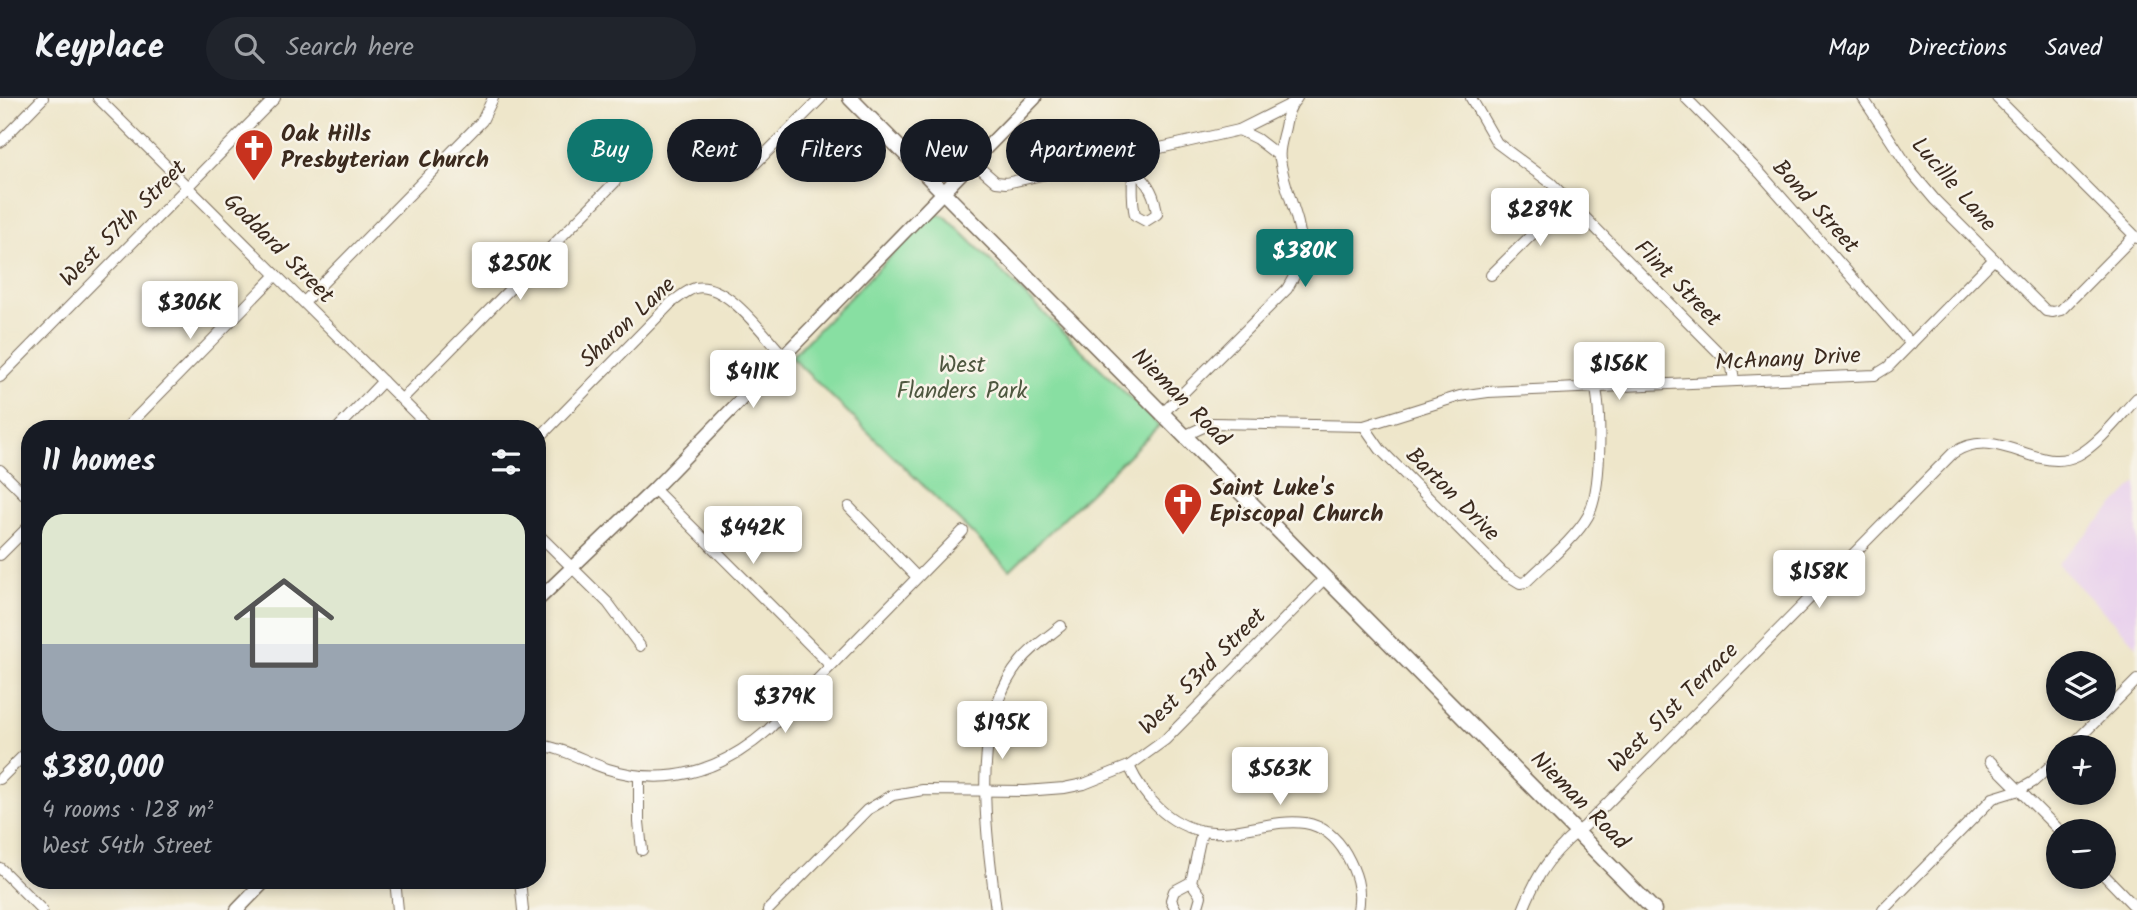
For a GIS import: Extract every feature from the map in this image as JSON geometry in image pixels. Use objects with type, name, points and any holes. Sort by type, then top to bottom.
[{"type":"main road","name":"Nieman Road","points":[[850,98],[1654,910]]},
{"type":"street","points":[[0,142],[43,98]]},
{"type":"street","name":"Goddard Street","points":[[98,98],[422,420]]},
{"type":"street","name":"West 57th Street","points":[[0,377],[275,98]]},
{"type":"street","points":[[304,302],[482,121],[492,98]]},
{"type":"street","points":[[762,157],[821,98]]},
{"type":"street","points":[[992,142],[1035,98]]},
{"type":"street","name":"Flint Street","points":[[1471,98],[1497,143],[1538,172],[1567,200],[1728,362],[1732,367],[1734,381]]},
{"type":"street","name":"Bond Street","points":[[1685,98],[1760,173],[1911,344]]},
{"type":"street","name":"Lucille Lane","points":[[1863,98],[1913,174],[1994,259]]},
{"type":"street","points":[[1994,259],[2046,311],[2056,312],[2136,237],[1997,98]]},
{"type":"street","points":[[1160,148],[1239,130],[1255,124],[1294,101]]},
{"type":"street","points":[[1162,414],[1282,294],[1298,268],[1302,253],[1302,234],[1279,156],[1294,101]]},
{"type":"street","points":[[1239,130],[1257,139],[1279,156]]},
{"type":"street","points":[[992,179],[996,182],[1010,182]]},
{"type":"street","points":[[402,399],[615,182]]},
{"type":"street","points":[[546,593],[654,489],[952,182]]},
{"type":"street","points":[[1492,275],[1567,200]]},
{"type":"street","name":"McAnany Drive","points":[[1184,436],[1212,423],[1364,426],[1460,396],[1529,390],[1875,375],[1888,367],[1994,259]]},
{"type":"street","points":[[134,420],[276,275]]},
{"type":"street","name":"Sharon Lane","points":[[546,431],[672,302],[693,288],[709,287],[726,296],[783,355]]},
{"type":"street","points":[[346,420],[383,381]]},
{"type":"street","name":"Barton Drive","points":[[1364,426],[1380,449],[1502,572],[1520,583],[1526,582],[1576,531],[1592,507],[1596,494],[1599,426],[1596,388]]},
{"type":"street","name":"West 51st Terrace","points":[[1523,910],[1532,887],[1546,864],[1565,842],[1578,833],[1953,453],[1962,447],[1991,443],[2042,458],[2066,459],[2087,449],[2137,398]]},
{"type":"street","points":[[0,470],[21,491]]},
{"type":"street","points":[[654,489],[830,666]]},
{"type":"street","points":[[849,506],[917,577]]},
{"type":"street","points":[[546,747],[564,751],[610,770],[639,777],[687,774],[708,768],[746,749],[768,730],[963,531]]},
{"type":"street","points":[[0,555],[21,534]]},
{"type":"street","points":[[546,542],[608,603],[640,646]]},
{"type":"street","name":"West 53rd Street","points":[[768,910],[877,802],[893,795],[915,790],[1064,788],[1084,784],[1129,766],[1165,740],[1325,578]]},
{"type":"street","points":[[996,910],[989,849],[987,790],[990,724],[996,702],[1019,662],[1062,626]]},
{"type":"street","points":[[2082,735],[2137,680]]},
{"type":"street","points":[[0,779],[21,758]]},
{"type":"street","points":[[1990,761],[2048,819]]},
{"type":"street","points":[[1129,766],[1141,789],[1155,805],[1185,825],[1202,831],[1225,832],[1284,821],[1317,827],[1335,840],[1352,866],[1359,886],[1358,910]]},
{"type":"street","points":[[1883,910],[1993,798],[2019,790],[2046,770]]},
{"type":"street","points":[[639,777],[642,850]]},
{"type":"street","points":[[1197,910],[1201,896],[1191,882],[1202,831]]},
{"type":"street","points":[[0,868],[42,910]]},
{"type":"street","points":[[1176,910],[1171,900],[1174,891],[1191,882]]},
{"type":"street","points":[[2116,887],[2137,908]]},
{"type":"street","points":[[237,910],[253,889]]},
{"type":"street","points":[[396,889],[398,910]]},
{"type":"street","points":[[521,889],[523,910]]},
{"type":"shaded area","points":[[2137,482],[2137,646],[2057,564]]},
{"type":"green space","name":"West Flanders Park","points":[[933,213],[945,216],[1159,426],[1010,570],[791,357]]},
{"type":"place","name":"Oak Hills Presbyterian Church","points":[[254,182]]},
{"type":"place","name":"Saint Luke's Episcopal Church","points":[[1183,536]]}]
